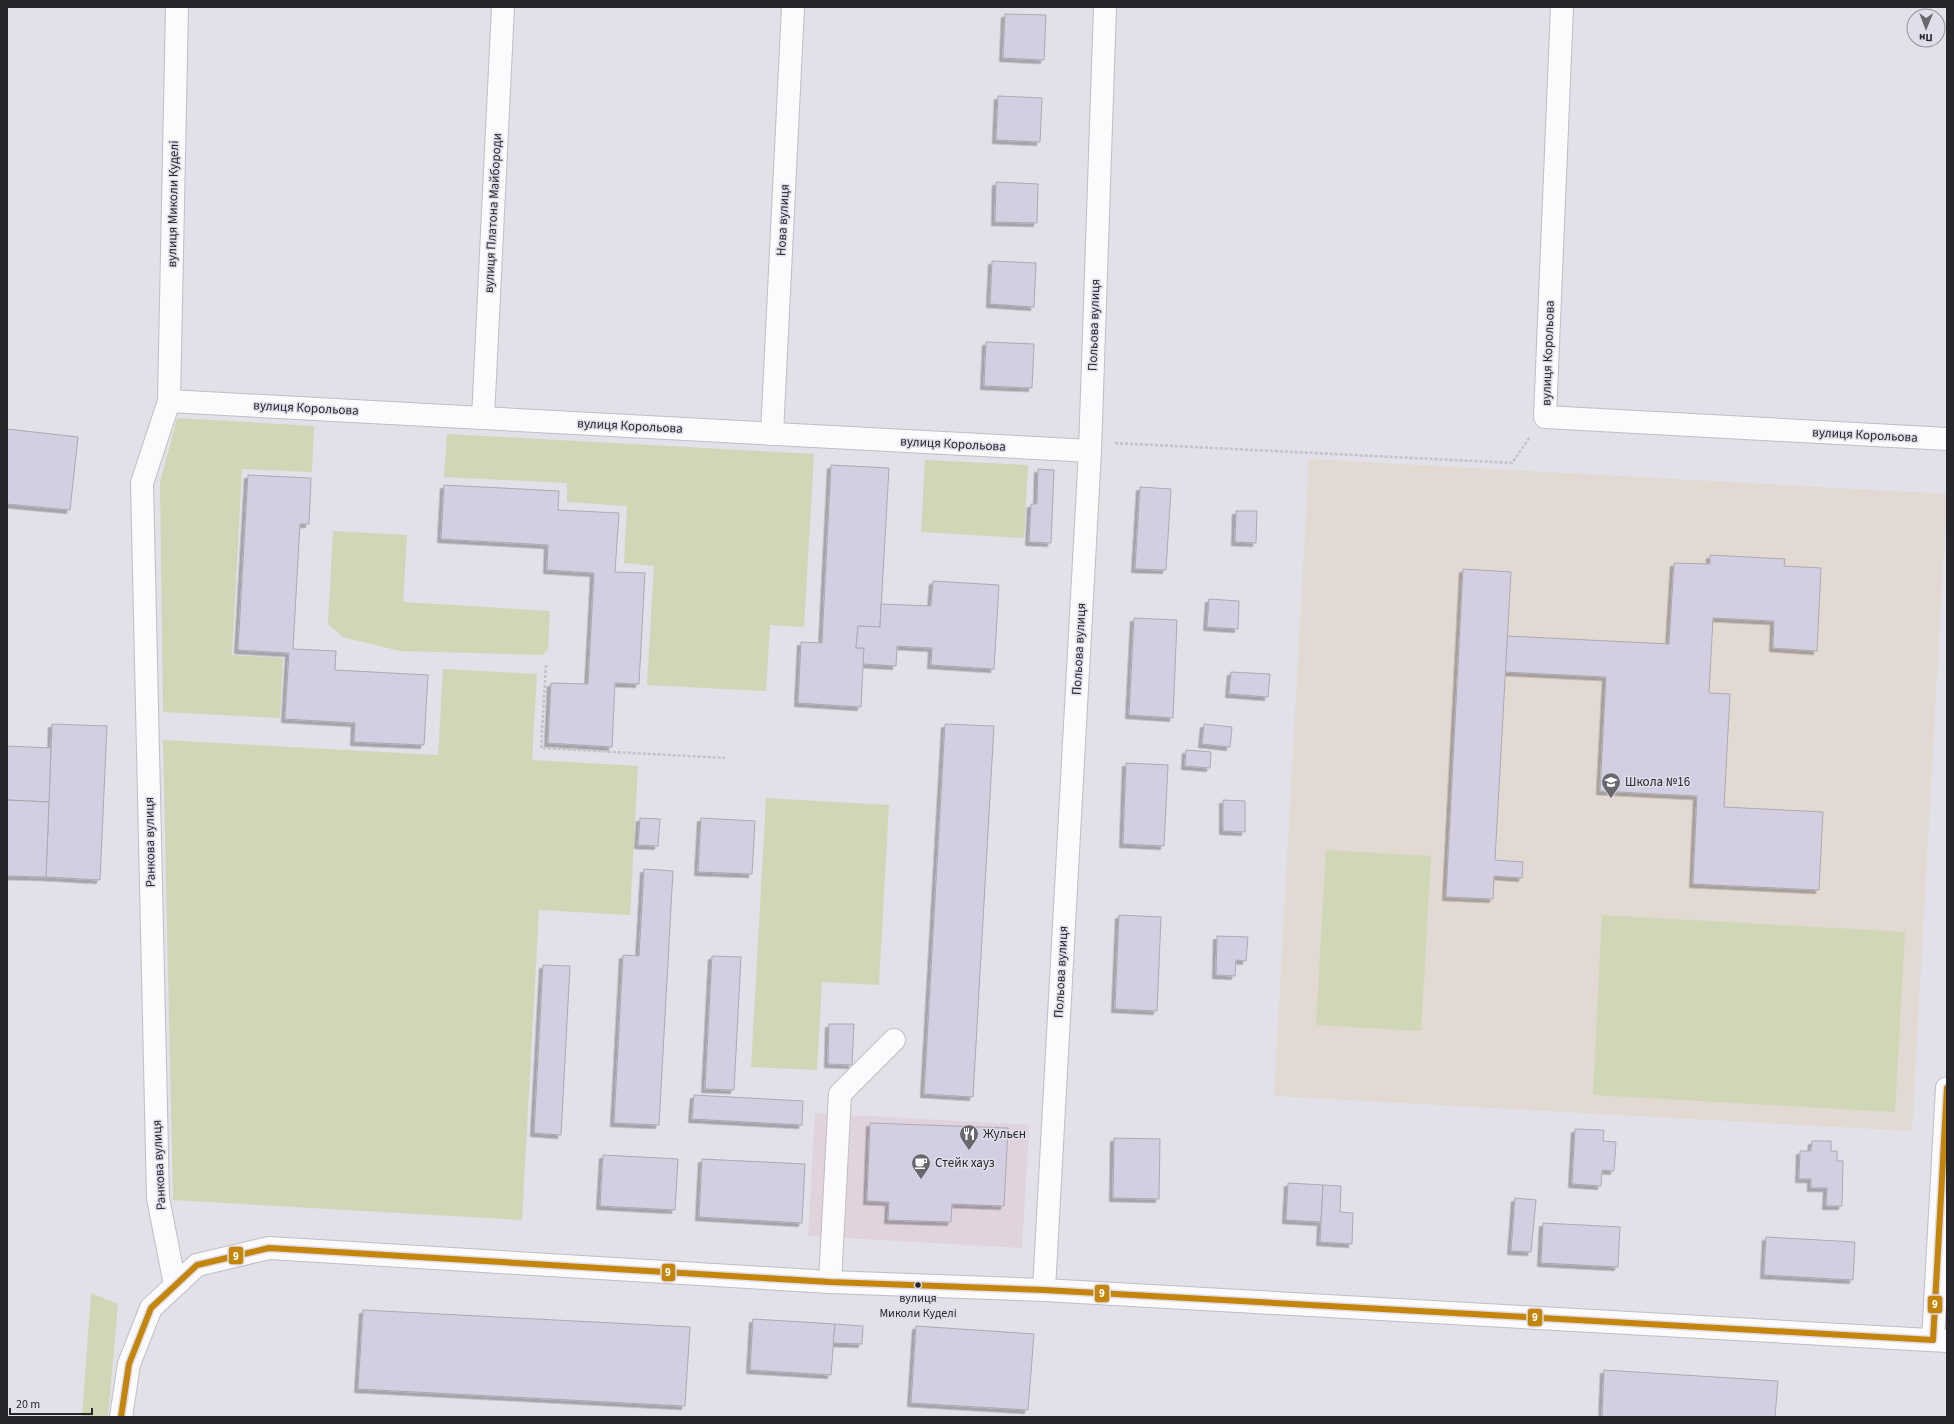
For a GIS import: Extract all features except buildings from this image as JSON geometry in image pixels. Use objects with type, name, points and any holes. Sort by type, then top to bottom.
[{"type":"street","name":"вулиця Миколи Куделі","points":[[169,401],[176,7]]},
{"type":"street","name":"вулиця Платона Майбороди","points":[[484,418],[503,7]]},
{"type":"street","name":"Нова вулиця","points":[[772,434],[793,7]]},
{"type":"street","name":"Польова вулиця","points":[[1044,1290],[1090,451],[1105,7]]},
{"type":"street","name":"вулиця Корольова","points":[[1562,7],[1545,417],[1947,439]]},
{"type":"street","name":"вулиця Корольова","points":[[169,401],[1090,451]]},
{"type":"street","name":"Ранкова вулиця","points":[[169,401],[142,483],[158,1198],[175,1285]]},
{"type":"street","points":[[830,1282],[840,1094],[894,1040]]},
{"type":"street","points":[[121,1417],[129,1364],[151,1308],[197,1265],[268,1248],[830,1282],[1044,1290],[1940,1341],[1947,1088]]},
{"type":"path","points":[[1090,451],[1109,442],[1512,463],[1545,417]]},
{"type":"path","points":[[546,665],[541,748],[724,758]]},
{"type":"shaded area","name":"Школа №16","points":[[1309,459],[1947,494],[1912,1131],[1274,1096]]},
{"type":"shaded area","points":[[815,1113],[1029,1125],[1022,1248],[808,1236]]},
{"type":"green space","points":[[177,418],[314,426],[312,472],[242,469],[232,655],[283,658],[280,718],[163,712],[160,483]]},
{"type":"green space","points":[[447,434],[814,454],[804,627],[770,625],[766,691],[647,685],[654,566],[624,563],[627,506],[567,502],[567,483],[444,477]]},
{"type":"green space","points":[[925,460],[1028,465],[1024,538],[921,532]]},
{"type":"green space","points":[[333,531],[407,535],[403,602],[550,611],[548,649],[542,655],[400,651],[343,637],[328,624]]},
{"type":"green space","points":[[443,669],[537,674],[532,760],[638,766],[630,915],[539,910],[522,1220],[173,1200],[163,740],[438,755]]},
{"type":"green space","points":[[766,798],[889,805],[879,985],[822,982],[817,1070],[751,1067]]},
{"type":"green space","points":[[1326,850],[1431,856],[1421,1031],[1316,1025]]},
{"type":"green space","points":[[1602,915],[1905,932],[1895,1112],[1593,1095]]},
{"type":"green space","points":[[91,1293],[118,1304],[108,1417],[82,1417]]},
{"type":"transit line","name":"9","points":[[121,1417],[129,1364],[151,1308],[197,1265],[269,1248],[830,1282],[1044,1290],[1933,1340],[1947,1088]]},
{"type":"place","name":"Школа №16","points":[[1611,799]]},
{"type":"place","name":"Жульєн","points":[[969,1151]]},
{"type":"place","name":"Стейк хауз","points":[[921,1180]]},
{"type":"place","name":"вулиця Миколи Куделі","points":[[918,1285]]}]
